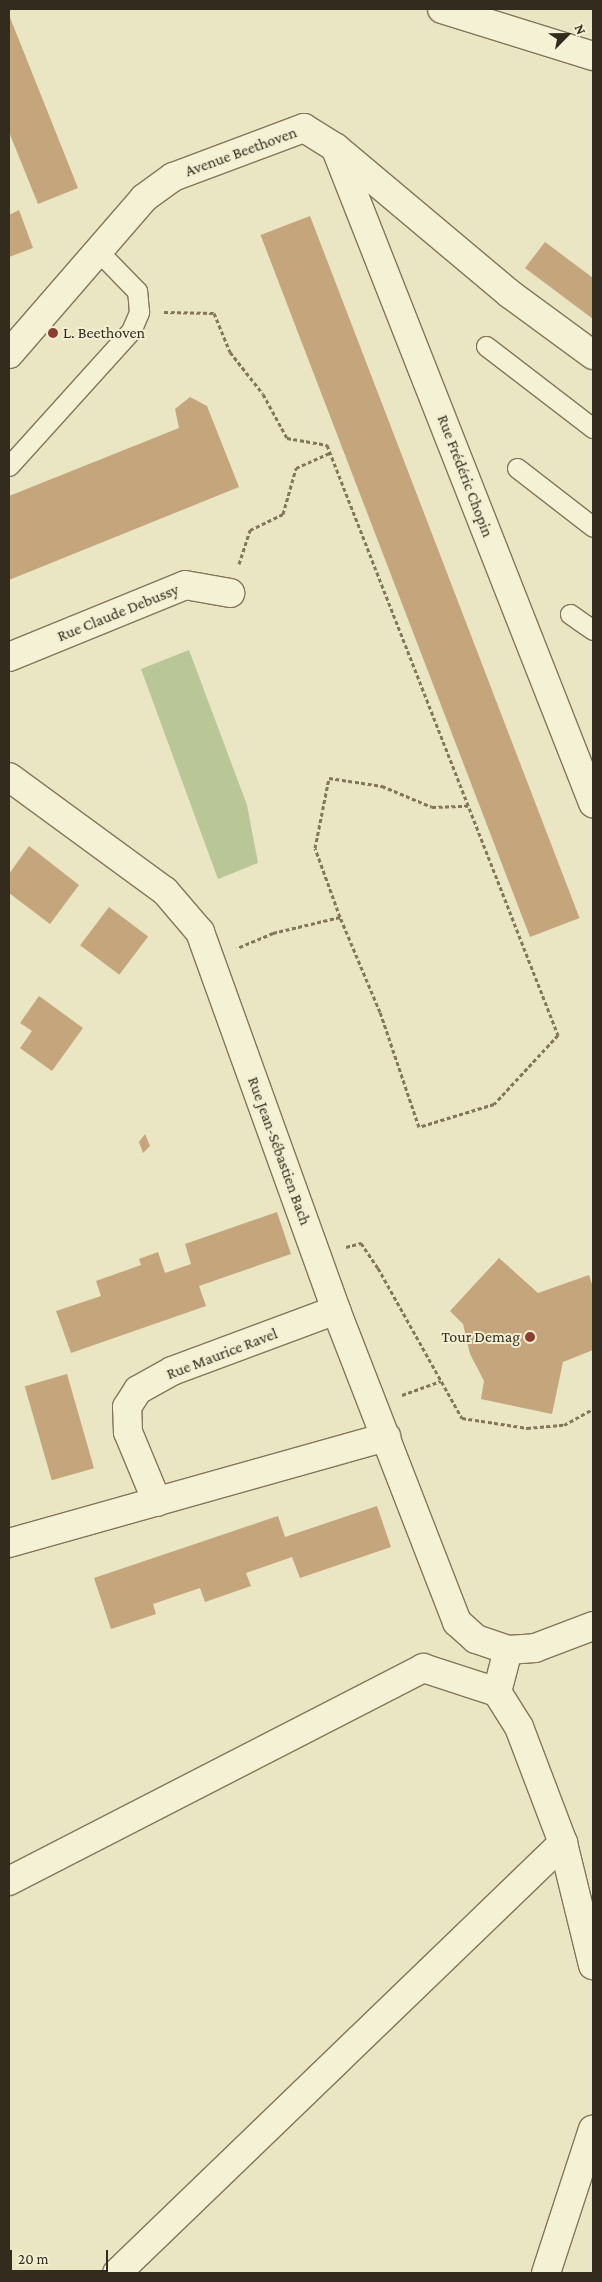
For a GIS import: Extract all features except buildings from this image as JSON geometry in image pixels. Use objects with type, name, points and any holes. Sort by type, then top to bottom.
[{"type":"street","points":[[447,10],[593,56]]},
{"type":"street","name":"Avenue Beethoven","points":[[9,354],[144,198],[172,177],[304,128],[336,148],[510,294],[593,355]]},
{"type":"street","name":"Rue Frédéric Chopin","points":[[336,148],[593,803]]},
{"type":"street","name":"Rue Claude Debussy","points":[[9,657],[186,585],[230,593]]},
{"type":"street","name":"Rue Jean-Sébastien Bach","points":[[9,777],[165,891],[200,932],[212,959],[336,1310],[386,1437],[445,1601],[457,1622],[476,1639],[508,1650]]},
{"type":"street","name":"Rue Maurice Ravel","points":[[157,1502],[128,1432],[127,1407],[138,1390],[172,1371],[336,1310]]},
{"type":"street","points":[[9,1543],[386,1437]]},
{"type":"street","points":[[497,1692],[508,1650],[535,1648],[593,1626]]},
{"type":"street","points":[[9,1881],[423,1668],[497,1692],[519,1727],[563,1843],[593,1965]]},
{"type":"street","points":[[117,2273],[563,1843]]},
{"type":"street","points":[[546,2273],[593,2129]]},
{"type":"lane","points":[[9,466],[132,330],[139,312],[137,291],[98,251]]},
{"type":"lane","points":[[486,346],[593,428]]},
{"type":"lane","points":[[517,468],[593,526]]},
{"type":"lane","points":[[570,614],[593,630]]},
{"type":"path","points":[[139,312],[214,313],[230,352],[263,394],[287,438],[328,445],[558,1035],[494,1104],[419,1127],[380,1012],[340,918],[315,848],[329,778],[382,786],[432,807],[468,806]]},
{"type":"path","points":[[230,593],[250,530],[284,514],[296,468],[330,453]]},
{"type":"path","points":[[212,959],[273,933],[340,918]]},
{"type":"path","points":[[317,1255],[361,1243],[462,1418],[537,1427],[564,1425],[593,1409]]},
{"type":"path","points":[[373,1405],[441,1382]]},
{"type":"green space","points":[[189,650],[247,805],[258,863],[218,879],[141,669]]},
{"type":"place","name":"L. Beethoven","points":[[53,333]]},
{"type":"place","name":"Tour Demag","points":[[530,1337]]}]
